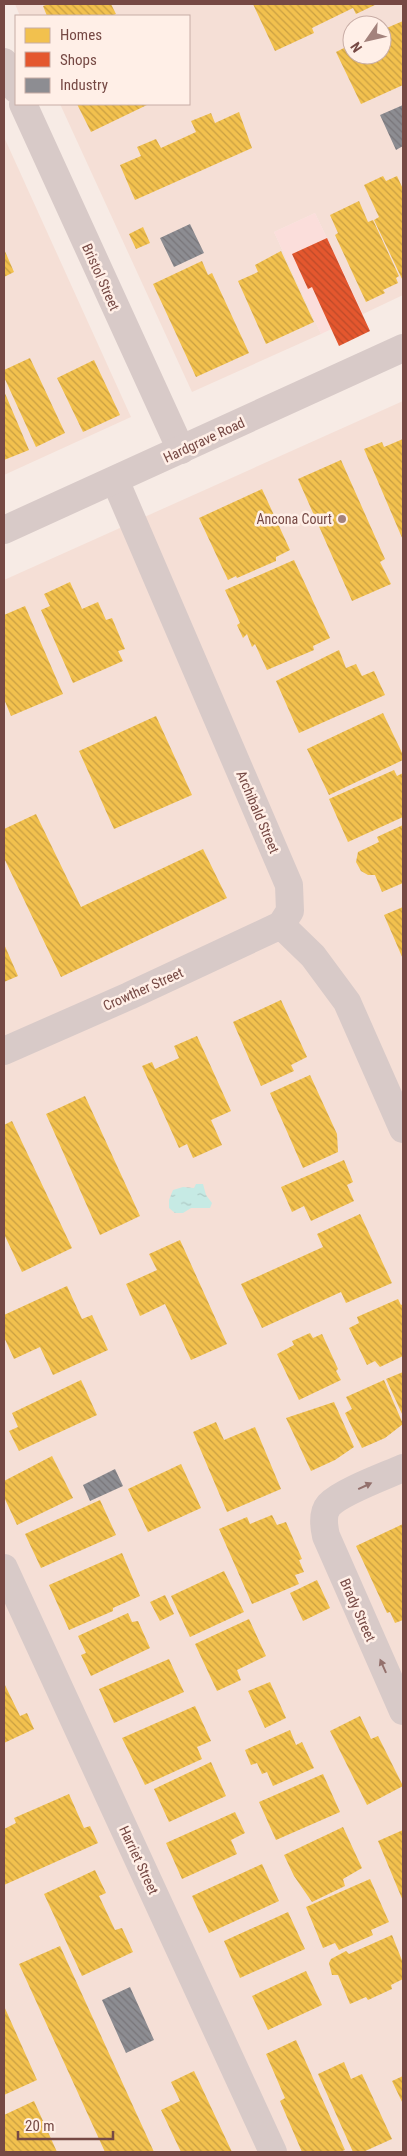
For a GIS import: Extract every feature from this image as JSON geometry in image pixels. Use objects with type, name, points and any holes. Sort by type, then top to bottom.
[{"type":"street","points":[[4,62],[15,87]]},
{"type":"street","name":"Bristol Street","points":[[23,105],[180,450]]},
{"type":"street","name":"Hardgrave Road","points":[[4,530],[403,348]]},
{"type":"street","name":"Archibald Street","points":[[116,480],[289,885],[290,911],[281,925]]},
{"type":"street","points":[[281,925],[313,956],[347,1002],[403,1129]]},
{"type":"street","name":"Crowther Street","points":[[4,1051],[130,996],[281,925]]},
{"type":"street","name":"Brady Street","points":[[403,1468],[338,1498],[327,1506],[323,1523],[326,1536],[403,1711]]},
{"type":"street","name":"Harriet Street","points":[[4,1568],[273,2152]]},
{"type":"shaded area","points":[[15,4],[403,4],[403,295],[363,314],[315,213],[274,232],[321,334],[192,392],[60,105],[190,105],[190,15],[20,15]]},
{"type":"shaded area","points":[[4,137],[131,417],[4,475]]},
{"type":"shaded area","points":[[315,213],[363,314],[321,334],[274,232]]},
{"type":"shaded area","points":[[403,401],[403,2152],[4,2152],[4,580]]},
{"type":"water","points":[[196,1184],[203,1184],[206,1195],[212,1203],[210,1208],[191,1208],[183,1213],[175,1213],[169,1208],[169,1200],[173,1190],[183,1187],[194,1188]]},
{"type":"building: Homes","points":[[49,4],[111,4],[116,14],[47,15],[43,6]]},
{"type":"building: Homes","points":[[253,4],[377,4],[356,14],[353,8],[312,28],[314,33],[275,51]]},
{"type":"building: Homes","points":[[403,21],[403,85],[361,104],[342,65],[392,65],[392,26]]},
{"type":"building: Homes","points":[[342,49],[342,64],[336,52]]},
{"type":"building: Homes","points":[[78,105],[147,105],[91,132]]},
{"type":"building: Homes","points":[[239,112],[252,148],[135,200],[120,165],[141,156],[137,147],[156,139],[161,148],[196,132],[191,121],[211,113],[215,123]]},
{"type":"building: Homes","points":[[383,176],[386,181],[397,176],[403,189],[403,281],[374,220],[379,217],[364,185]]},
{"type":"building: Homes","points":[[359,201],[368,222],[373,220],[399,276],[396,278],[398,283],[383,290],[385,293],[366,302],[335,235],[338,233],[330,215]]},
{"type":"building: Homes","points":[[143,227],[150,243],[136,249],[129,234]]},
{"type":"building: Homes","points":[[4,249],[14,272],[4,277]]},
{"type":"building: Homes","points":[[281,251],[314,322],[266,344],[238,281],[258,272],[255,265]]},
{"type":"building: Homes","points":[[202,261],[208,275],[212,273],[249,353],[196,377],[153,284]]},
{"type":"building: Homes","points":[[30,358],[65,433],[36,447],[4,377],[4,370]]},
{"type":"building: Homes","points":[[94,360],[120,415],[83,432],[57,378]]},
{"type":"building: Homes","points":[[4,391],[29,450],[4,460]]},
{"type":"building: Homes","points":[[403,439],[403,540],[364,449],[382,442],[384,447]]},
{"type":"building: Homes","name":"Ancona Court","points":[[341,460],[385,559],[380,562],[391,584],[352,601],[298,479]]},
{"type":"building: Homes","points":[[262,489],[290,550],[276,557],[276,561],[228,580],[199,518]]},
{"type":"building: Homes","points":[[294,560],[330,638],[313,646],[314,650],[267,670],[255,644],[252,647],[247,634],[243,638],[237,625],[240,623],[225,590]]},
{"type":"building: Homes","points":[[70,582],[82,609],[98,602],[106,620],[112,618],[125,649],[118,651],[123,661],[73,683],[41,610],[50,606],[44,594]]},
{"type":"building: Homes","points":[[25,606],[63,694],[11,716],[4,699],[4,615]]},
{"type":"building: Homes","points":[[339,650],[346,668],[356,664],[362,676],[374,671],[385,695],[299,733],[276,681]]},
{"type":"building: Homes","points":[[383,713],[403,755],[403,760],[329,795],[307,749]]},
{"type":"building: Homes","points":[[156,716],[192,795],[114,829],[79,751]]},
{"type":"building: Homes","points":[[394,770],[397,776],[403,773],[403,817],[348,842],[329,799]]},
{"type":"building: Homes","points":[[36,814],[81,907],[203,849],[227,898],[61,977],[4,858],[4,829]]},
{"type":"building: Homes","points":[[403,825],[403,883],[382,892],[375,875],[368,875],[361,871],[356,862],[358,852],[379,842],[377,837]]},
{"type":"building: Homes","points":[[403,907],[403,959],[384,915]]},
{"type":"building: Homes","points":[[4,944],[18,976],[4,982]]},
{"type":"building: Homes","points":[[281,1000],[307,1057],[291,1065],[294,1071],[261,1086],[233,1022]]},
{"type":"building: Homes","points":[[197,1036],[231,1111],[211,1120],[222,1145],[193,1158],[187,1144],[179,1148],[142,1066],[152,1062],[155,1069],[179,1058],[174,1046]]},
{"type":"building: Homes","points":[[310,1075],[337,1134],[338,1152],[303,1168],[270,1093]]},
{"type":"building: Homes","points":[[85,1096],[140,1216],[100,1235],[46,1114]]},
{"type":"building: Homes","points":[[12,1121],[72,1248],[22,1272],[4,1234],[4,1125]]},
{"type":"building: Homes","points":[[344,1160],[353,1182],[347,1185],[354,1201],[311,1221],[304,1206],[292,1212],[281,1187]]},
{"type":"building: Homes","points":[[360,1214],[392,1283],[346,1303],[341,1292],[262,1328],[241,1284],[323,1247],[317,1234]]},
{"type":"building: Homes","points":[[180,1240],[227,1344],[191,1360],[165,1304],[140,1316],[126,1284],[157,1270],[149,1254]]},
{"type":"building: Homes","points":[[67,1286],[82,1319],[92,1315],[108,1350],[53,1375],[40,1347],[14,1359],[4,1337],[4,1315]]},
{"type":"building: Homes","points":[[398,1299],[401,1305],[403,1304],[403,1356],[380,1367],[375,1361],[367,1365],[349,1328],[359,1323],[357,1317]]},
{"type":"building: Homes","points":[[310,1333],[313,1338],[322,1334],[341,1380],[299,1400],[277,1354],[294,1345],[292,1341]]},
{"type":"building: Homes","points":[[403,1372],[403,1416],[386,1379]]},
{"type":"building: Homes","points":[[81,1380],[97,1415],[19,1451],[9,1431],[18,1427],[12,1413]]},
{"type":"building: Homes","points":[[384,1380],[403,1424],[385,1438],[362,1448],[345,1413],[352,1409],[346,1397]]},
{"type":"building: Homes","points":[[334,1402],[354,1447],[335,1460],[311,1471],[286,1418]]},
{"type":"building: Homes","points":[[216,1422],[224,1440],[255,1427],[281,1489],[227,1512],[193,1432]]},
{"type":"building: Homes","points":[[52,1456],[73,1498],[17,1525],[4,1497],[4,1481]]},
{"type":"building: Homes","points":[[181,1464],[201,1508],[148,1532],[128,1489]]},
{"type":"building: Homes","points":[[100,1500],[116,1535],[41,1568],[25,1534]]},
{"type":"building: Homes","points":[[272,1515],[277,1525],[286,1522],[302,1559],[299,1560],[304,1572],[295,1575],[299,1584],[252,1604],[219,1529],[247,1517],[250,1524]]},
{"type":"building: Homes","points":[[403,1524],[403,1620],[395,1623],[390,1612],[387,1613],[356,1546]]},
{"type":"building: Homes","points":[[122,1553],[140,1596],[113,1608],[113,1611],[69,1630],[49,1585]]},
{"type":"building: Homes","points":[[224,1571],[244,1612],[190,1637],[171,1596]]},
{"type":"building: Homes","points":[[317,1580],[330,1608],[303,1621],[290,1593]]},
{"type":"building: Homes","points":[[165,1595],[174,1614],[160,1621],[150,1602]]},
{"type":"building: Homes","points":[[128,1613],[132,1622],[138,1621],[150,1648],[91,1676],[81,1655],[86,1653],[78,1636]]},
{"type":"building: Homes","points":[[249,1619],[266,1656],[237,1670],[241,1680],[217,1691],[195,1644]]},
{"type":"building: Homes","points":[[169,1659],[184,1692],[114,1723],[99,1689]]},
{"type":"building: Homes","points":[[270,1682],[286,1718],[265,1728],[248,1691]]},
{"type":"building: Homes","points":[[4,1683],[20,1716],[27,1713],[34,1729],[4,1743]]},
{"type":"building: Homes","points":[[195,1706],[211,1741],[197,1747],[202,1759],[145,1785],[122,1738]]},
{"type":"building: Homes","points":[[360,1716],[371,1739],[378,1736],[403,1786],[367,1805],[330,1731]]},
{"type":"building: Homes","points":[[290,1730],[296,1745],[302,1742],[314,1768],[273,1786],[267,1772],[262,1774],[257,1763],[251,1765],[245,1750]]},
{"type":"building: Homes","points":[[211,1762],[226,1796],[169,1822],[154,1789]]},
{"type":"building: Homes","points":[[323,1774],[340,1812],[276,1840],[259,1802]]},
{"type":"building: Homes","points":[[69,1794],[84,1828],[90,1826],[98,1843],[4,1885],[4,1829],[16,1823],[14,1818]]},
{"type":"building: Homes","points":[[235,1812],[245,1833],[231,1840],[237,1854],[182,1879],[166,1843]]},
{"type":"building: Homes","points":[[343,1827],[362,1868],[343,1879],[345,1886],[312,1902],[294,1876],[284,1855]]},
{"type":"building: Homes","points":[[403,1830],[403,1901],[378,1841]]},
{"type":"building: Homes","points":[[262,1864],[279,1901],[209,1933],[192,1896]]},
{"type":"building: Homes","points":[[95,1870],[106,1893],[99,1896],[115,1930],[122,1928],[133,1952],[82,1976],[44,1894]]},
{"type":"building: Homes","points":[[370,1879],[389,1922],[371,1930],[373,1935],[339,1950],[335,1943],[323,1948],[306,1907]]},
{"type":"building: Homes","points":[[288,1912],[305,1949],[240,1978],[224,1941]]},
{"type":"building: Homes","points":[[392,1935],[403,1963],[403,1979],[391,1985],[392,1989],[368,2000],[366,1997],[350,2004],[338,1975],[332,1975],[329,1963],[331,1959],[346,1951],[349,1954]]},
{"type":"building: Homes","points":[[60,1946],[154,2152],[105,2152],[19,1964]]},
{"type":"building: Homes","points":[[306,1971],[322,2005],[268,2030],[252,1996]]},
{"type":"building: Homes","points":[[4,2006],[37,2080],[4,2095]]},
{"type":"building: Homes","points":[[296,2040],[345,2150],[339,2152],[302,2152],[280,2101],[285,2098],[266,2054]]},
{"type":"building: Homes","points":[[344,2062],[351,2079],[362,2074],[392,2139],[363,2152],[353,2152],[318,2074]]},
{"type":"building: Homes","points":[[194,2071],[232,2152],[181,2152],[161,2110],[180,2101],[171,2082]]},
{"type":"building: Homes","points":[[403,2076],[403,2104],[392,2081]]},
{"type":"building: Homes","points":[[34,2101],[57,2152],[4,2152],[4,2115]]},
{"type":"building: Shops","points":[[327,238],[370,331],[339,346],[312,287],[308,289],[292,254]]},
{"type":"building: Industry","points":[[403,105],[403,146],[396,150],[380,115]]},
{"type":"building: Industry","points":[[190,224],[204,253],[174,267],[160,238]]},
{"type":"building: Industry","points":[[115,1469],[123,1486],[90,1501],[83,1485]]},
{"type":"building: Industry","points":[[130,1987],[154,2040],[126,2053],[102,2000]]},
{"type":"place","name":"Ancona Court","points":[[342,519]]}]
